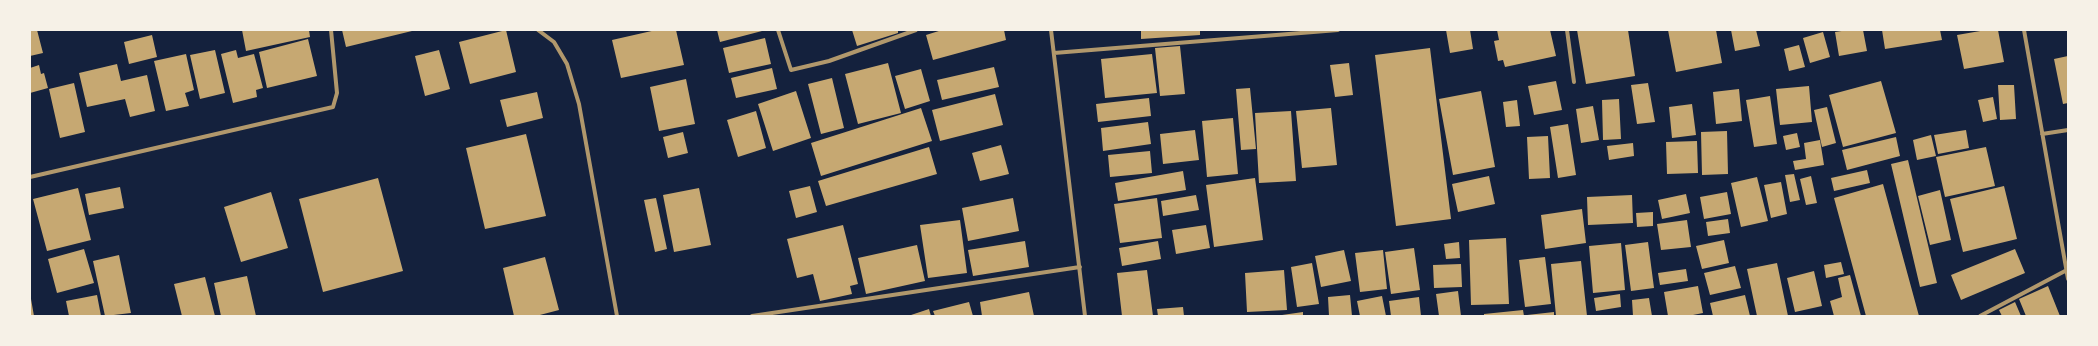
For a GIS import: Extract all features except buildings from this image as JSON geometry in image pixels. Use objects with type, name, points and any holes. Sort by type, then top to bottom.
[{"type":"street","points":[[30,177],[333,107],[337,93],[331,30]]},
{"type":"street","points":[[538,30],[554,42],[567,64],[579,104],[617,316]]},
{"type":"street","points":[[778,30],[791,70],[829,61],[916,30]]},
{"type":"street","points":[[1051,30],[1085,316]]},
{"type":"street","points":[[1054,53],[1338,30]]},
{"type":"street","points":[[1567,30],[1574,82]]},
{"type":"street","points":[[2024,30],[2065,270],[2068,279]]},
{"type":"street","points":[[2042,134],[2068,130]]},
{"type":"street","points":[[752,316],[1080,267]]},
{"type":"street","points":[[1980,316],[2065,270]]}]
